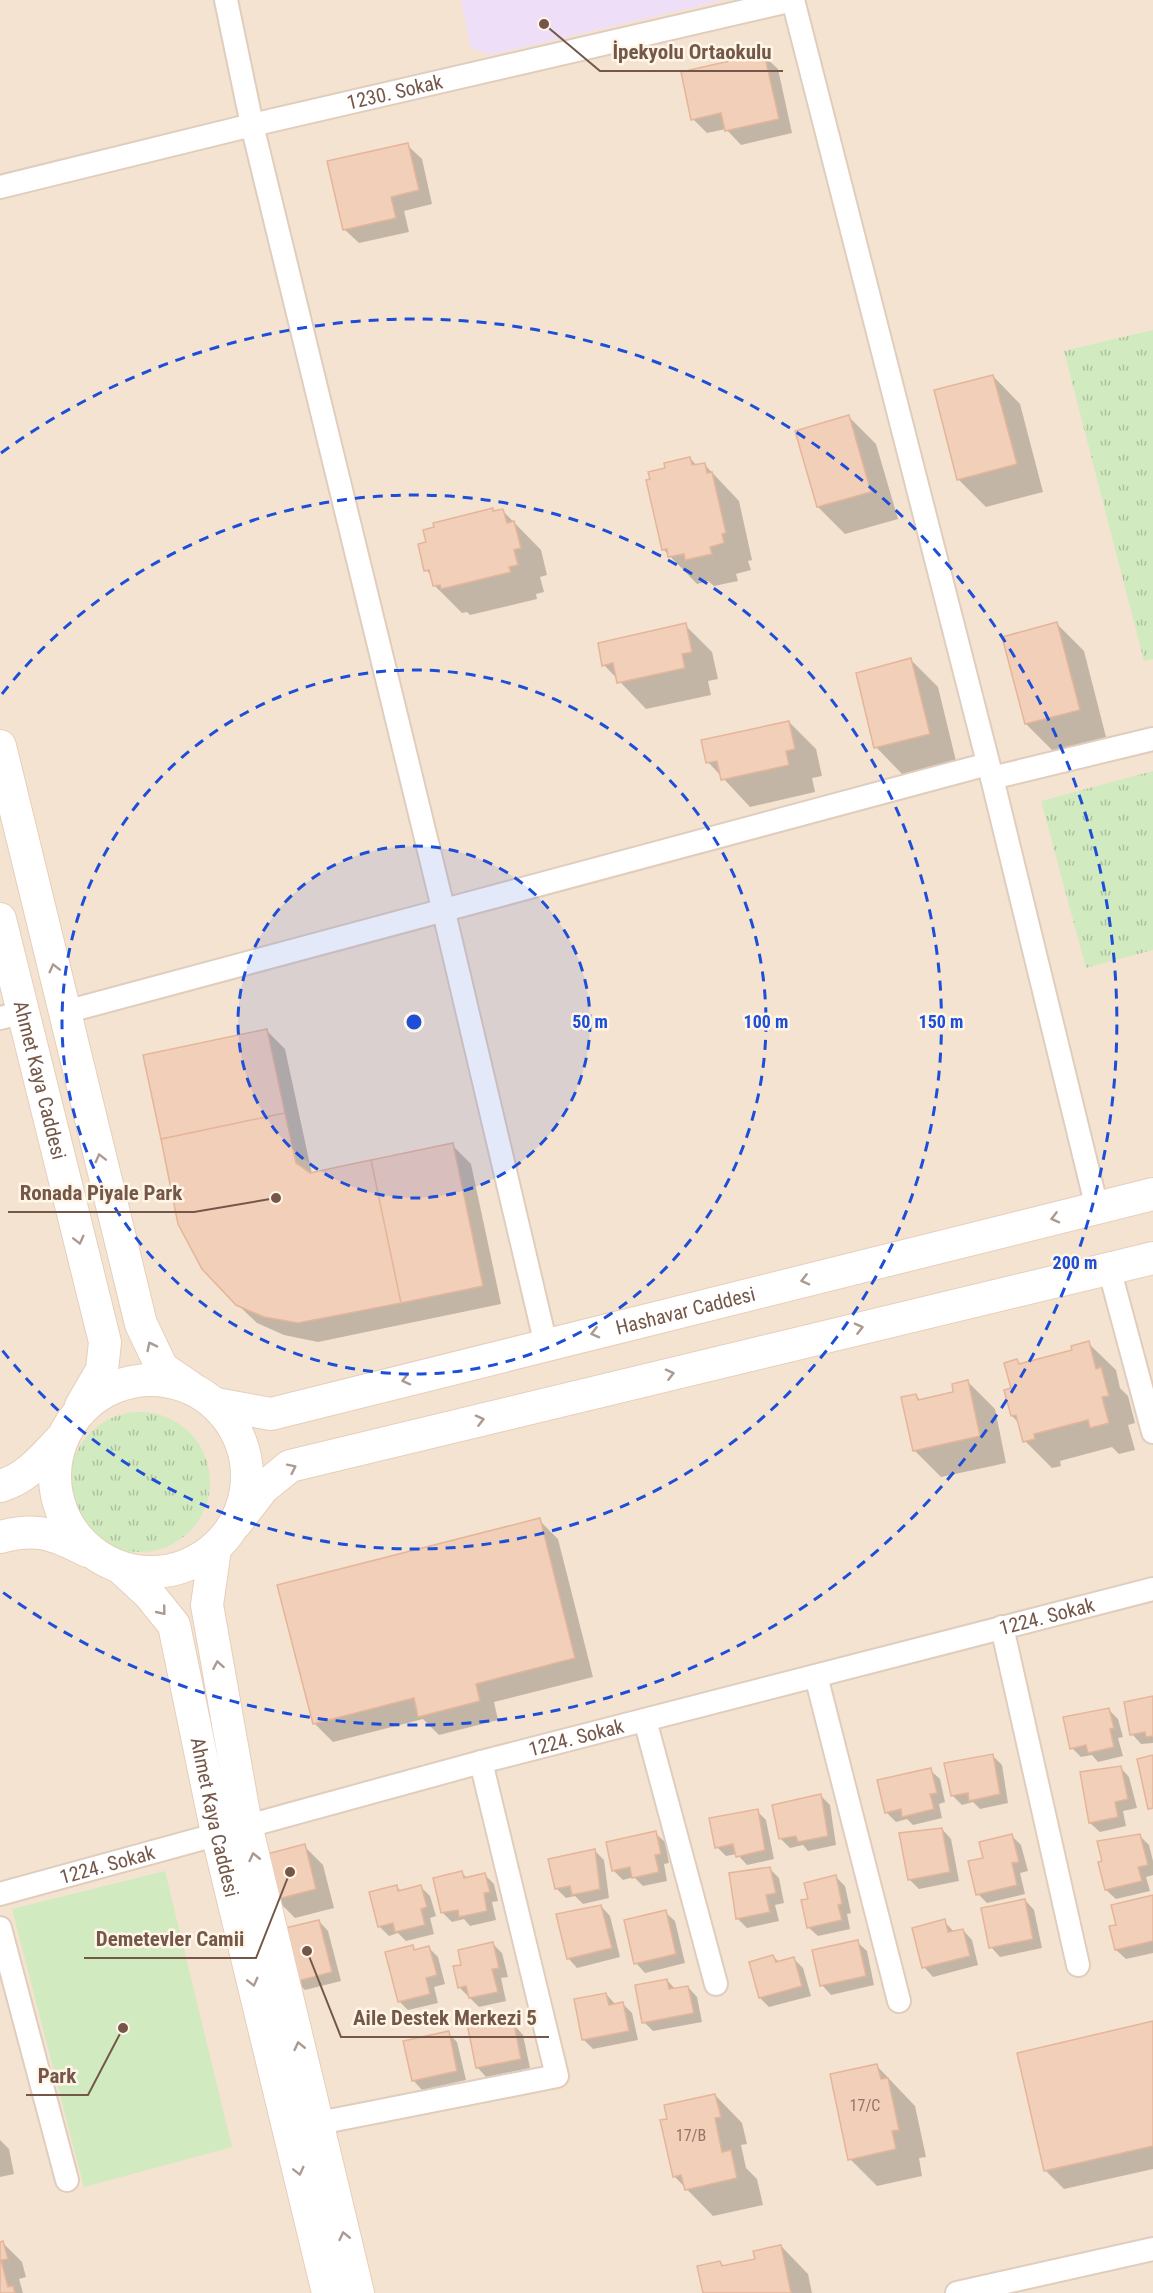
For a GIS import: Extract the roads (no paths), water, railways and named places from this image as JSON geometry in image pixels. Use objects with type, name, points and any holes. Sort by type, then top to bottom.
[{"type":"main road","points":[[0,746],[141,1324],[162,1368],[216,1404],[235,1429],[246,1458],[246,1491],[236,1523]]},
{"type":"main road","name":"Ahmet Kaya Caddesi","points":[[0,918],[12,1015],[105,1342],[102,1370],[77,1413]]},
{"type":"main road","name":"Hashavar Caddesi","points":[[216,1404],[271,1414],[1153,1194]]},
{"type":"main road","points":[[0,1537],[23,1531],[53,1534],[122,1569],[154,1573],[187,1566],[215,1549],[263,1488],[290,1466],[1153,1257]]},
{"type":"main road","points":[[0,1486],[13,1483],[40,1462],[61,1439],[77,1413],[101,1392],[129,1381],[160,1379],[190,1387]]},
{"type":"main road","points":[[61,1439],[54,1470],[57,1500],[69,1529],[92,1553]]},
{"type":"main road","name":"Ahmet Kaya Caddesi","points":[[215,1549],[207,1605],[232,1829]]},
{"type":"main road","name":"Ahmet Kaya Caddesi","points":[[122,1569],[149,1594],[174,1625],[232,1829],[303,2126],[358,2293]]},
{"type":"main road","name":"Ahmet Kaya Caddesi","points":[[303,2126],[328,2293]]},
{"type":"street","points":[[226,0],[252,125],[443,908],[546,1345]]},
{"type":"street","points":[[793,0],[990,771],[1097,1208]]},
{"type":"street","name":"1230. Sokak","points":[[0,188],[252,125],[793,0]]},
{"type":"street","points":[[65,1012],[443,908],[990,771],[1153,739]]},
{"type":"street","points":[[1109,1268],[1153,1432]]},
{"type":"street","name":"1224. Sokak","points":[[0,1894],[481,1762],[1153,1589]]},
{"type":"street","points":[[1002,1627],[1078,1965]]},
{"type":"street","points":[[816,1676],[899,2001]]},
{"type":"street","points":[[645,1720],[716,1984]]},
{"type":"street","points":[[303,2126],[557,2076],[481,1762]]},
{"type":"street","points":[[0,1928],[67,2180]]},
{"type":"street","points":[[957,2293],[1153,2249]]},
{"type":"place","name":"İpekyolu Ortaokulu","points":[[544,24]]},
{"type":"place","name":"Ronada Piyale Park","points":[[276,1198]]},
{"type":"place","name":"Demetevler Camii","points":[[290,1872]]},
{"type":"place","name":"Aile Destek Merkezi 5","points":[[307,1951]]},
{"type":"place","name":"Park","points":[[123,2028]]}]
